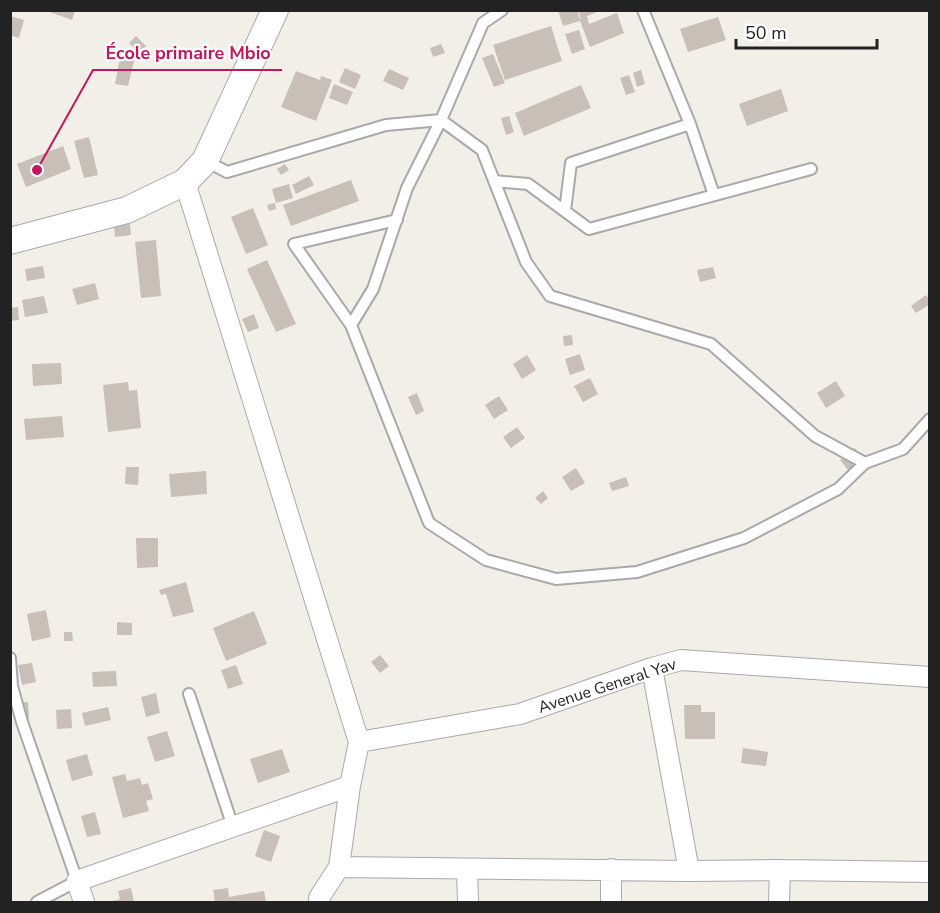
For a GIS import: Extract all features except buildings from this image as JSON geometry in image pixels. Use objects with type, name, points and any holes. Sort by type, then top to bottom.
[{"type":"street","points":[[10,241],[127,210],[185,182],[205,161],[275,10]]},
{"type":"street","points":[[185,182],[359,742],[350,786],[339,867],[319,897],[319,903]]},
{"type":"street","name":"Avenue General Yav","points":[[359,742],[520,714],[681,660],[930,677]]},
{"type":"street","points":[[652,668],[689,871]]},
{"type":"street","points":[[84,903],[77,881],[350,786]]},
{"type":"street","points":[[339,867],[930,872]]},
{"type":"street","points":[[467,869],[468,903]]},
{"type":"street","points":[[611,869],[611,903]]},
{"type":"street","points":[[779,903],[780,870]]},
{"type":"lane","points":[[351,325],[373,289],[407,188],[441,120],[483,23],[502,10]]},
{"type":"lane","points":[[643,10],[690,124],[714,195]]},
{"type":"lane","points":[[205,161],[227,172],[386,125],[441,120],[482,150],[526,262],[550,296],[711,344],[815,436],[865,463]]},
{"type":"lane","points":[[565,211],[571,163],[690,124]]},
{"type":"lane","points":[[494,181],[528,184],[589,229],[811,169]]},
{"type":"lane","points":[[396,220],[294,244],[351,325],[429,523],[486,560],[556,579],[637,572],[744,538],[838,489],[865,463],[903,449],[930,419]]},
{"type":"lane","points":[[10,658],[12,686],[22,722],[77,881],[37,903]]},
{"type":"lane","points":[[189,694],[233,827]]},
{"type":"lane","points":[[10,726],[22,722]]},
{"type":"place","name":"École primaire Mbio","points":[[37,170]]}]
